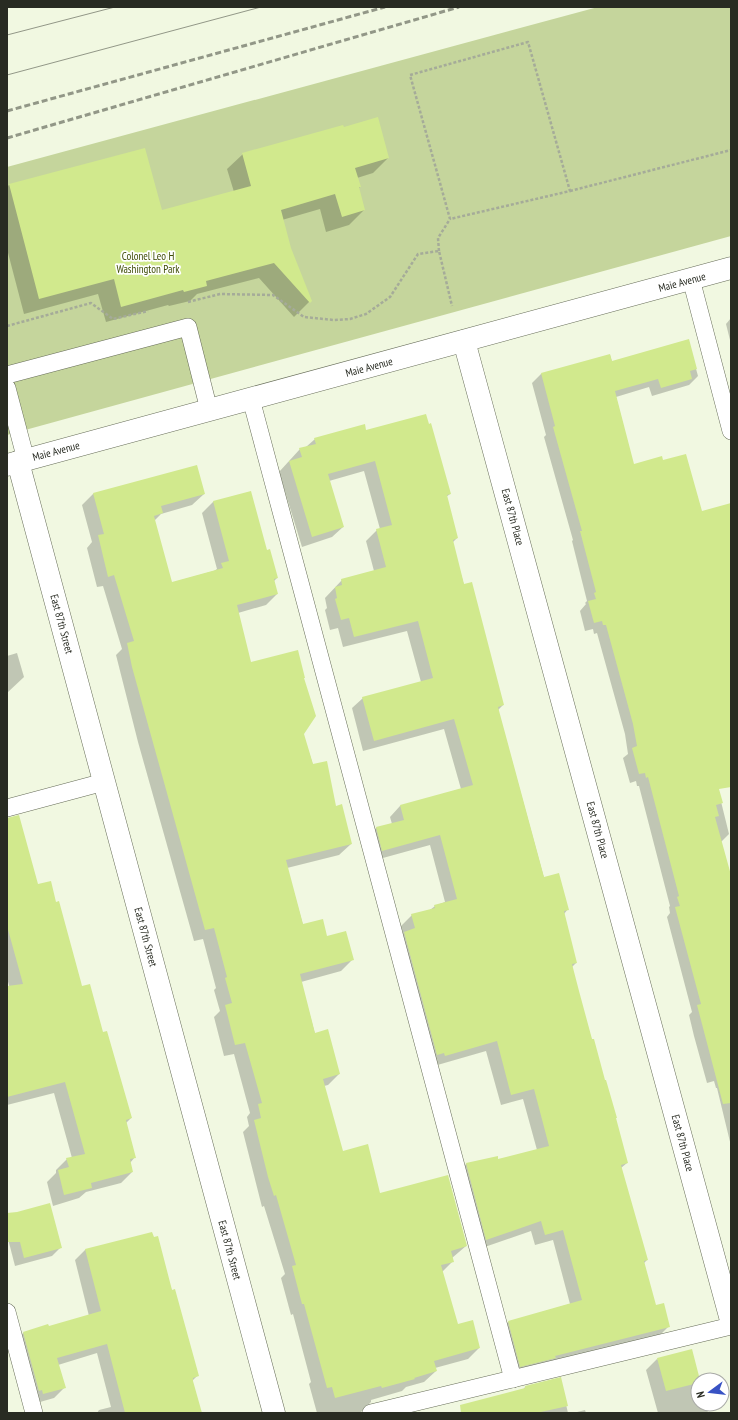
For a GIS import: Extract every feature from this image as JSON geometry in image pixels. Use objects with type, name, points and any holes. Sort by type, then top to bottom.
[{"type":"street","name":"Maie Avenue","points":[[17,462],[731,268]]},
{"type":"street","name":"East 87th Place","points":[[464,341],[731,1320]]},
{"type":"street","name":"East 87th Street","points":[[17,462],[274,1413]]},
{"type":"lane","points":[[691,279],[731,431]]},
{"type":"lane","points":[[7,375],[188,328],[209,410]]},
{"type":"lane","points":[[7,388],[17,462]]},
{"type":"lane","points":[[251,399],[513,1379]]},
{"type":"lane","points":[[7,808],[104,782]]},
{"type":"lane","points":[[7,1312],[34,1413]]},
{"type":"lane","points":[[371,1413],[731,1326]]},
{"type":"path","points":[[450,219],[410,75],[528,42],[570,191]]},
{"type":"path","points":[[452,306],[439,250],[438,238],[450,219],[570,191],[731,150]]},
{"type":"path","points":[[184,303],[220,294],[273,295],[304,317],[350,320],[366,314],[390,297],[418,254],[439,250]]},
{"type":"path","points":[[7,326],[91,303],[113,319],[149,311]]},
{"type":"green space","name":"Colonel Leo H Washington Park","points":[[598,7],[731,7],[731,236],[7,435],[7,167]]},
{"type":"building","points":[[378,117],[389,158],[355,168],[361,187],[359,187],[365,210],[342,217],[335,194],[281,210],[291,248],[312,301],[310,303],[274,263],[206,281],[207,286],[184,292],[183,290],[121,307],[114,279],[39,299],[9,184],[145,148],[162,210],[251,186],[242,153],[343,125],[344,127]]},
{"type":"building","points":[[689,339],[697,369],[690,371],[692,379],[661,388],[658,379],[615,391],[634,464],[662,456],[663,460],[686,454],[702,511],[731,503],[731,787],[719,789],[723,803],[716,805],[719,816],[715,817],[731,875],[731,1103],[723,1104],[697,1005],[701,1004],[675,907],[680,906],[677,897],[679,896],[648,777],[646,778],[645,773],[639,774],[632,748],[637,746],[633,724],[606,625],[603,625],[602,621],[594,623],[588,601],[596,599],[594,593],[596,592],[580,531],[582,531],[553,427],[555,426],[541,373],[610,354],[612,361]]},
{"type":"building","points":[[426,414],[429,424],[431,423],[451,494],[447,495],[458,538],[453,540],[464,584],[472,582],[504,705],[498,707],[544,877],[559,873],[569,910],[564,911],[577,963],[572,964],[592,1039],[594,1039],[617,1118],[628,1163],[621,1165],[648,1260],[644,1261],[656,1305],[664,1303],[670,1327],[555,1356],[556,1358],[520,1367],[508,1321],[582,1300],[563,1230],[545,1235],[541,1221],[486,1240],[466,1163],[498,1156],[498,1159],[549,1146],[534,1089],[511,1095],[497,1041],[445,1056],[444,1053],[437,1055],[404,932],[415,928],[411,914],[435,908],[434,905],[457,899],[440,835],[382,851],[376,827],[404,820],[400,805],[473,785],[454,719],[374,741],[362,697],[433,678],[418,621],[354,637],[349,618],[341,620],[335,599],[337,598],[335,587],[342,585],[341,579],[386,567],[376,529],[392,525],[375,461],[328,474],[344,527],[312,537],[289,461],[302,457],[299,448],[316,444],[314,438],[365,424],[366,430]]},
{"type":"building","points":[[197,465],[205,494],[161,506],[163,513],[154,516],[172,582],[223,568],[221,563],[229,561],[213,501],[251,491],[267,550],[270,549],[278,578],[274,579],[278,594],[237,605],[251,662],[298,650],[304,678],[316,716],[304,734],[313,764],[327,761],[336,806],[342,804],[352,844],[286,860],[303,924],[323,919],[327,936],[346,931],[354,960],[300,974],[315,1033],[328,1029],[340,1074],[323,1079],[343,1151],[368,1144],[380,1193],[448,1175],[467,1246],[451,1251],[454,1262],[441,1265],[458,1324],[473,1320],[480,1348],[434,1361],[437,1371],[414,1378],[415,1379],[335,1398],[332,1387],[327,1388],[292,1266],[296,1265],[276,1195],[274,1196],[268,1177],[254,1120],[261,1118],[258,1104],[262,1103],[245,1043],[235,1045],[225,1005],[232,1003],[225,978],[227,977],[214,928],[205,930],[132,667],[127,643],[134,641],[114,575],[108,577],[98,535],[104,534],[93,493]]},
{"type":"building","points":[[19,815],[38,884],[51,881],[56,902],[59,901],[82,986],[90,984],[103,1032],[107,1031],[132,1118],[126,1120],[136,1158],[130,1159],[133,1172],[91,1183],[92,1188],[64,1195],[58,1170],[69,1167],[66,1158],[85,1154],[65,1082],[7,1097],[7,986],[23,984],[7,926],[7,818]]},
{"type":"building","points":[[50,1203],[62,1248],[24,1258],[20,1242],[7,1242],[7,1213],[17,1212]]},
{"type":"building","points":[[152,1232],[154,1237],[158,1236],[172,1290],[175,1289],[199,1376],[193,1378],[193,1381],[202,1413],[125,1413],[107,1344],[57,1358],[66,1388],[43,1394],[42,1390],[39,1391],[23,1332],[48,1324],[49,1326],[101,1311],[85,1249]]},
{"type":"building","points":[[692,1349],[698,1372],[690,1372],[690,1385],[666,1391],[657,1358]]},
{"type":"building","points":[[561,1377],[568,1406],[536,1413],[461,1413],[460,1405]]},
{"type":"tram line","points":[[7,35],[115,7]]},
{"type":"tram line","points":[[7,75],[261,7]]},
{"type":"railway","points":[[7,111],[385,7]]},
{"type":"railway","points":[[7,138],[459,7]]}]
